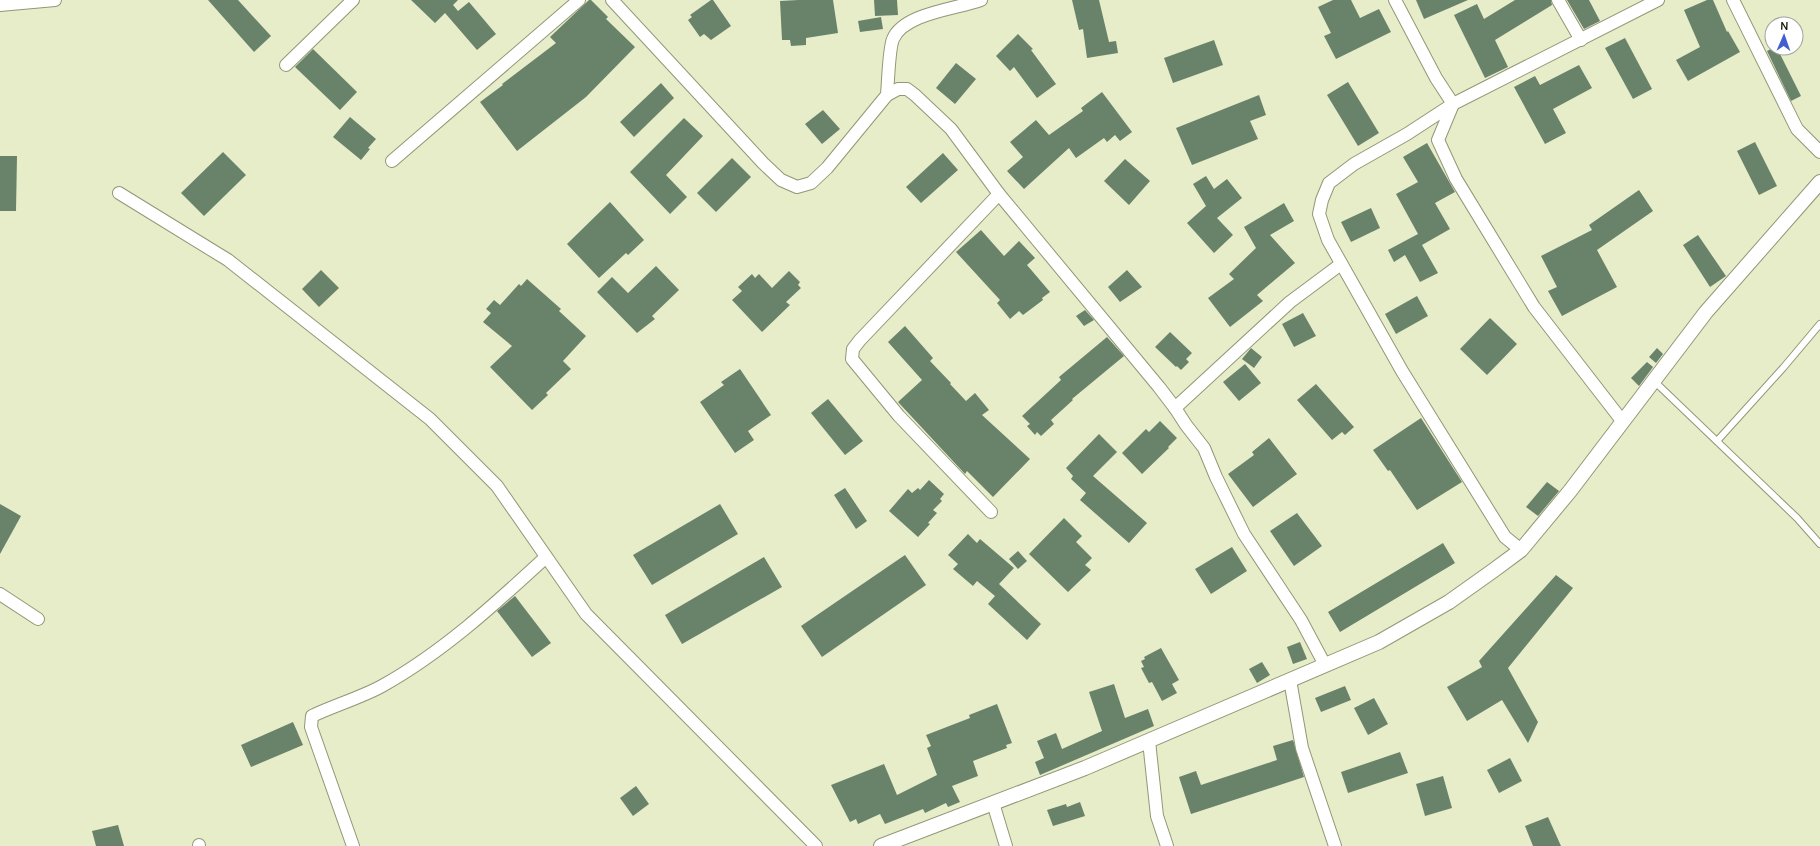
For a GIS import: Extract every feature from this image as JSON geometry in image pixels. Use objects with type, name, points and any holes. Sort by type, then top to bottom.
[{"type":"street","points":[[0,6],[55,0]]},
{"type":"street","points":[[286,65],[353,0]]},
{"type":"street","points":[[392,161],[578,0]]},
{"type":"street","points":[[612,0],[763,163],[781,180],[797,187],[811,183],[827,168],[887,95],[898,89],[907,89],[915,94],[951,129],[1000,194],[1175,408],[1204,448],[1216,477],[1244,534],[1301,620],[1325,665]]},
{"type":"street","points":[[887,95],[892,40],[898,31],[911,21],[981,0]]},
{"type":"street","points":[[1395,0],[1436,78],[1453,104]]},
{"type":"street","points":[[1558,0],[1581,40]]},
{"type":"street","points":[[1520,550],[1505,537],[1402,371],[1341,264],[1328,240],[1319,214],[1322,200],[1329,183],[1354,164],[1407,134],[1453,104],[1658,0]]},
{"type":"street","points":[[1733,0],[1797,129],[1820,152]]},
{"type":"street","points":[[1453,104],[1438,140],[1456,179],[1534,307],[1623,422]]},
{"type":"street","points":[[881,846],[1085,768],[1149,741],[1379,642],[1449,602],[1520,550],[1570,491],[1706,312],[1820,182]]},
{"type":"street","points":[[119,193],[228,260],[430,419],[497,486],[586,614],[816,846]]},
{"type":"street","points":[[991,512],[899,416],[852,359],[853,349],[860,340],[1000,194]]},
{"type":"street","points":[[1175,408],[1290,302],[1341,264]]},
{"type":"street","points":[[353,846],[311,727],[312,716],[380,687],[415,666],[501,598],[546,557]]},
{"type":"street","points":[[0,594],[38,619]]},
{"type":"street","points":[[1290,680],[1302,748],[1335,846]]},
{"type":"street","points":[[1149,741],[1156,816],[1166,846]]},
{"type":"street","points":[[993,803],[1006,846]]},
{"type":"lane","points":[[1717,441],[1783,368],[1820,324]]},
{"type":"lane","points":[[1654,380],[1797,518],[1820,544]]},
{"type":"building","points":[[208,0],[238,0],[271,36],[254,52]]},
{"type":"building","points":[[411,0],[458,0],[453,5],[458,11],[469,2],[496,34],[477,50],[445,13],[435,23]]},
{"type":"building","points":[[589,0],[591,0],[608,17],[606,19],[635,47],[586,97],[517,151],[480,102],[556,43],[550,37]]},
{"type":"building","points":[[713,0],[731,26],[711,40],[704,34],[700,37],[688,20],[692,17],[690,15]]},
{"type":"building","points":[[833,0],[838,33],[806,38],[806,45],[791,46],[790,40],[782,40],[780,1]]},
{"type":"building","points":[[874,0],[897,0],[898,15],[875,16]]},
{"type":"building","points":[[1072,0],[1099,0],[1109,42],[1116,41],[1118,53],[1087,58],[1083,29],[1079,30]]},
{"type":"building","points":[[1333,0],[1351,0],[1360,18],[1379,9],[1391,32],[1336,59],[1324,36],[1331,33],[1318,7]]},
{"type":"building","points":[[1416,0],[1468,0],[1424,19]]},
{"type":"building","points":[[1515,0],[1551,0],[1552,5],[1495,40],[1508,67],[1485,78],[1454,15],[1477,4],[1484,19]]},
{"type":"building","points":[[1567,0],[1589,0],[1600,21],[1584,29]]},
{"type":"building","points":[[1707,0],[1713,0],[1727,32],[1728,31],[1740,52],[1688,81],[1676,60],[1700,47],[1684,10]]},
{"type":"building","points":[[881,17],[883,29],[860,32],[858,21]]},
{"type":"building","points":[[1018,34],[1033,49],[1031,50],[1056,84],[1037,98],[1014,67],[1010,71],[996,56]]},
{"type":"building","points":[[1625,38],[1652,89],[1633,99],[1605,48]]},
{"type":"building","points":[[1214,40],[1223,65],[1173,83],[1164,58]]},
{"type":"building","points":[[313,49],[357,92],[340,110],[295,67]]},
{"type":"building","points":[[1769,56],[1781,56],[1801,96],[1791,101]]},
{"type":"building","points":[[956,63],[976,79],[955,104],[936,88]]},
{"type":"building","points":[[1579,65],[1592,88],[1553,109],[1566,133],[1545,144],[1514,87],[1535,76],[1540,85]]},
{"type":"building","points":[[1348,82],[1379,133],[1358,146],[1327,95]]},
{"type":"building","points":[[661,83],[674,98],[634,137],[620,122]]},
{"type":"building","points":[[1102,92],[1132,132],[1120,141],[1115,135],[1107,142],[1104,138],[1076,158],[1069,148],[1024,189],[1007,171],[1023,157],[1010,142],[1036,120],[1049,135],[1083,111],[1081,108]]},
{"type":"building","points":[[1259,95],[1266,115],[1250,121],[1258,139],[1192,165],[1176,128]]},
{"type":"building","points":[[823,110],[840,129],[822,144],[805,124]]},
{"type":"building","points":[[350,117],[376,139],[368,148],[370,149],[361,160],[333,137]]},
{"type":"building","points":[[684,118],[703,136],[666,175],[687,197],[670,214],[630,172]]},
{"type":"building","points":[[1755,142],[1777,186],[1759,195],[1737,151]]},
{"type":"building","points":[[1427,143],[1455,192],[1435,203],[1450,229],[1422,245],[1438,273],[1420,282],[1405,255],[1394,262],[1388,250],[1418,234],[1396,194],[1418,182],[1403,157]]},
{"type":"building","points":[[223,152],[246,175],[204,216],[181,193]]},
{"type":"building","points":[[943,153],[958,170],[921,203],[906,187]]},
{"type":"building","points":[[0,156],[17,156],[16,211],[0,211]]},
{"type":"building","points":[[732,158],[751,177],[716,212],[697,193]]},
{"type":"building","points":[[1125,159],[1150,181],[1129,205],[1104,181]]},
{"type":"building","points":[[1206,176],[1214,189],[1227,179],[1242,198],[1217,218],[1233,235],[1214,253],[1187,223],[1206,206],[1193,184]]},
{"type":"building","points":[[1639,190],[1653,211],[1597,250],[1617,287],[1562,316],[1548,291],[1557,287],[1541,256],[1592,230],[1589,225]]},
{"type":"building","points":[[610,202],[644,240],[628,255],[626,253],[599,278],[567,244]]},
{"type":"building","points":[[1284,203],[1294,221],[1270,235],[1295,263],[1257,295],[1263,301],[1230,327],[1208,298],[1234,279],[1229,274],[1256,248],[1244,227]]},
{"type":"building","points":[[1371,208],[1380,228],[1351,242],[1341,222]]},
{"type":"building","points":[[981,230],[1004,256],[1019,241],[1035,258],[1027,265],[1050,292],[1042,298],[1043,300],[1023,315],[1019,311],[1010,319],[997,303],[1000,300],[956,252]]},
{"type":"building","points":[[1698,235],[1726,276],[1710,287],[1683,245]]},
{"type":"building","points":[[656,266],[679,290],[652,316],[655,319],[637,333],[597,292],[612,277],[628,293]]},
{"type":"building","points":[[321,270],[339,288],[319,307],[302,289]]},
{"type":"building","points":[[1127,270],[1142,287],[1120,302],[1108,287]]},
{"type":"building","points":[[789,271],[800,282],[798,285],[801,288],[786,302],[790,305],[762,332],[732,300],[742,291],[738,287],[752,274],[755,278],[759,274],[772,288]]},
{"type":"building","points":[[527,279],[561,309],[559,311],[586,336],[563,361],[571,369],[546,393],[548,395],[532,410],[490,367],[512,346],[483,322],[491,313],[486,309],[494,300],[500,305],[519,284],[521,286]]},
{"type":"building","points":[[1417,296],[1428,316],[1396,334],[1385,314]]},
{"type":"building","points":[[1085,310],[1094,320],[1084,326],[1076,316]]},
{"type":"building","points":[[1303,313],[1316,336],[1294,347],[1282,324]]},
{"type":"building","points":[[1490,318],[1517,344],[1487,375],[1460,349]]},
{"type":"building","points":[[905,326],[933,358],[930,361],[951,383],[950,384],[966,401],[975,393],[989,410],[982,415],[1030,459],[993,497],[967,471],[965,474],[898,402],[922,380],[888,342]]},
{"type":"building","points":[[1170,332],[1192,353],[1186,359],[1189,362],[1181,370],[1155,347]]},
{"type":"building","points":[[1107,337],[1124,356],[1072,399],[1073,400],[1051,420],[1054,424],[1041,436],[1037,432],[1035,435],[1027,426],[1030,424],[1022,416],[1061,380],[1059,377]]},
{"type":"building","points":[[1251,348],[1262,357],[1254,368],[1242,359]]},
{"type":"building","points":[[1657,348],[1663,354],[1656,363],[1649,357]]},
{"type":"building","points":[[1647,362],[1653,367],[1639,386],[1631,378]]},
{"type":"building","points":[[1245,364],[1261,383],[1239,401],[1223,382]]},
{"type":"building","points":[[740,369],[771,415],[748,431],[754,440],[735,453],[700,402],[724,385],[721,382]]},
{"type":"building","points":[[1316,384],[1354,427],[1345,435],[1342,432],[1332,440],[1297,400]]},
{"type":"building","points":[[828,399],[863,441],[845,455],[811,413]]},
{"type":"building","points":[[1421,418],[1462,482],[1417,510],[1390,470],[1388,471],[1373,450]]},
{"type":"building","points":[[1160,421],[1177,438],[1168,447],[1169,448],[1142,474],[1122,453],[1146,429],[1149,432]]},
{"type":"building","points":[[1099,434],[1117,452],[1093,476],[1147,523],[1129,543],[1080,500],[1086,493],[1071,479],[1073,476],[1066,468]]},
{"type":"building","points":[[1269,438],[1297,474],[1253,507],[1228,474],[1254,455],[1252,452]]},
{"type":"building","points":[[929,480],[944,494],[940,499],[942,501],[933,510],[937,513],[928,523],[930,524],[918,537],[889,511],[908,489],[912,493],[918,488],[920,490]]},
{"type":"building","points":[[1547,482],[1559,491],[1538,516],[1526,507]]},
{"type":"building","points":[[845,488],[867,521],[856,529],[834,495]]},
{"type":"building","points":[[0,504],[21,516],[0,554]]},
{"type":"building","points":[[720,504],[738,534],[652,585],[633,555]]},
{"type":"building","points":[[1297,513],[1322,546],[1294,566],[1270,531]]},
{"type":"building","points":[[1064,518],[1082,536],[1076,542],[1092,558],[1085,565],[1091,570],[1068,592],[1029,554]]},
{"type":"building","points":[[968,534],[977,543],[980,539],[1014,568],[999,584],[1041,624],[1027,640],[988,604],[995,596],[977,581],[973,586],[953,569],[958,564],[948,555]]},
{"type":"building","points":[[1443,543],[1455,563],[1340,632],[1328,612]]},
{"type":"building","points":[[1232,547],[1247,571],[1211,594],[1195,569]]},
{"type":"building","points":[[1018,551],[1027,561],[1018,569],[1009,559]]},
{"type":"building","points":[[905,555],[926,585],[822,657],[801,626]]},
{"type":"building","points":[[764,557],[782,587],[682,644],[665,615]]},
{"type":"building","points":[[1556,575],[1573,588],[1508,668],[1538,722],[1528,743],[1502,700],[1467,721],[1447,687],[1482,667],[1479,661]]},
{"type":"building","points":[[515,596],[551,643],[532,657],[497,611]]},
{"type":"building","points":[[1300,642],[1307,659],[1293,664],[1287,647]]},
{"type":"building","points":[[1161,648],[1179,680],[1172,684],[1177,693],[1162,701],[1152,682],[1149,683],[1141,668],[1144,667],[1141,661],[1145,659],[1144,657]]},
{"type":"building","points":[[1262,662],[1270,675],[1257,683],[1249,669]]},
{"type":"building","points":[[1114,684],[1125,718],[1148,709],[1154,726],[1040,775],[1035,762],[1044,758],[1037,741],[1056,733],[1062,749],[1102,731],[1089,692]]},
{"type":"building","points":[[1345,686],[1351,700],[1321,712],[1315,698]]},
{"type":"building","points":[[1374,698],[1388,724],[1368,735],[1354,708]]},
{"type":"building","points":[[997,704],[1012,743],[1006,745],[1007,748],[973,761],[978,776],[952,786],[960,802],[948,807],[946,803],[925,813],[923,809],[885,824],[880,814],[858,824],[856,819],[850,822],[831,785],[884,764],[897,795],[937,775],[927,748],[931,746],[926,735],[970,718],[969,715]]},
{"type":"building","points":[[293,722],[303,745],[251,767],[241,745]]},
{"type":"building","points":[[1293,740],[1304,777],[1191,814],[1179,777],[1196,771],[1201,785],[1277,760],[1273,746]]},
{"type":"building","points":[[1400,752],[1408,773],[1348,793],[1341,772]]},
{"type":"building","points":[[1510,758],[1522,781],[1499,793],[1487,770]]},
{"type":"building","points":[[1443,776],[1452,808],[1425,816],[1416,784]]},
{"type":"building","points":[[636,786],[649,804],[633,816],[620,798]]},
{"type":"building","points":[[1080,802],[1085,816],[1053,826],[1047,810],[1066,804],[1067,807]]},
{"type":"building","points":[[1548,817],[1561,846],[1533,846],[1525,826]]},
{"type":"building","points":[[118,825],[124,846],[96,846],[92,831]]}]
